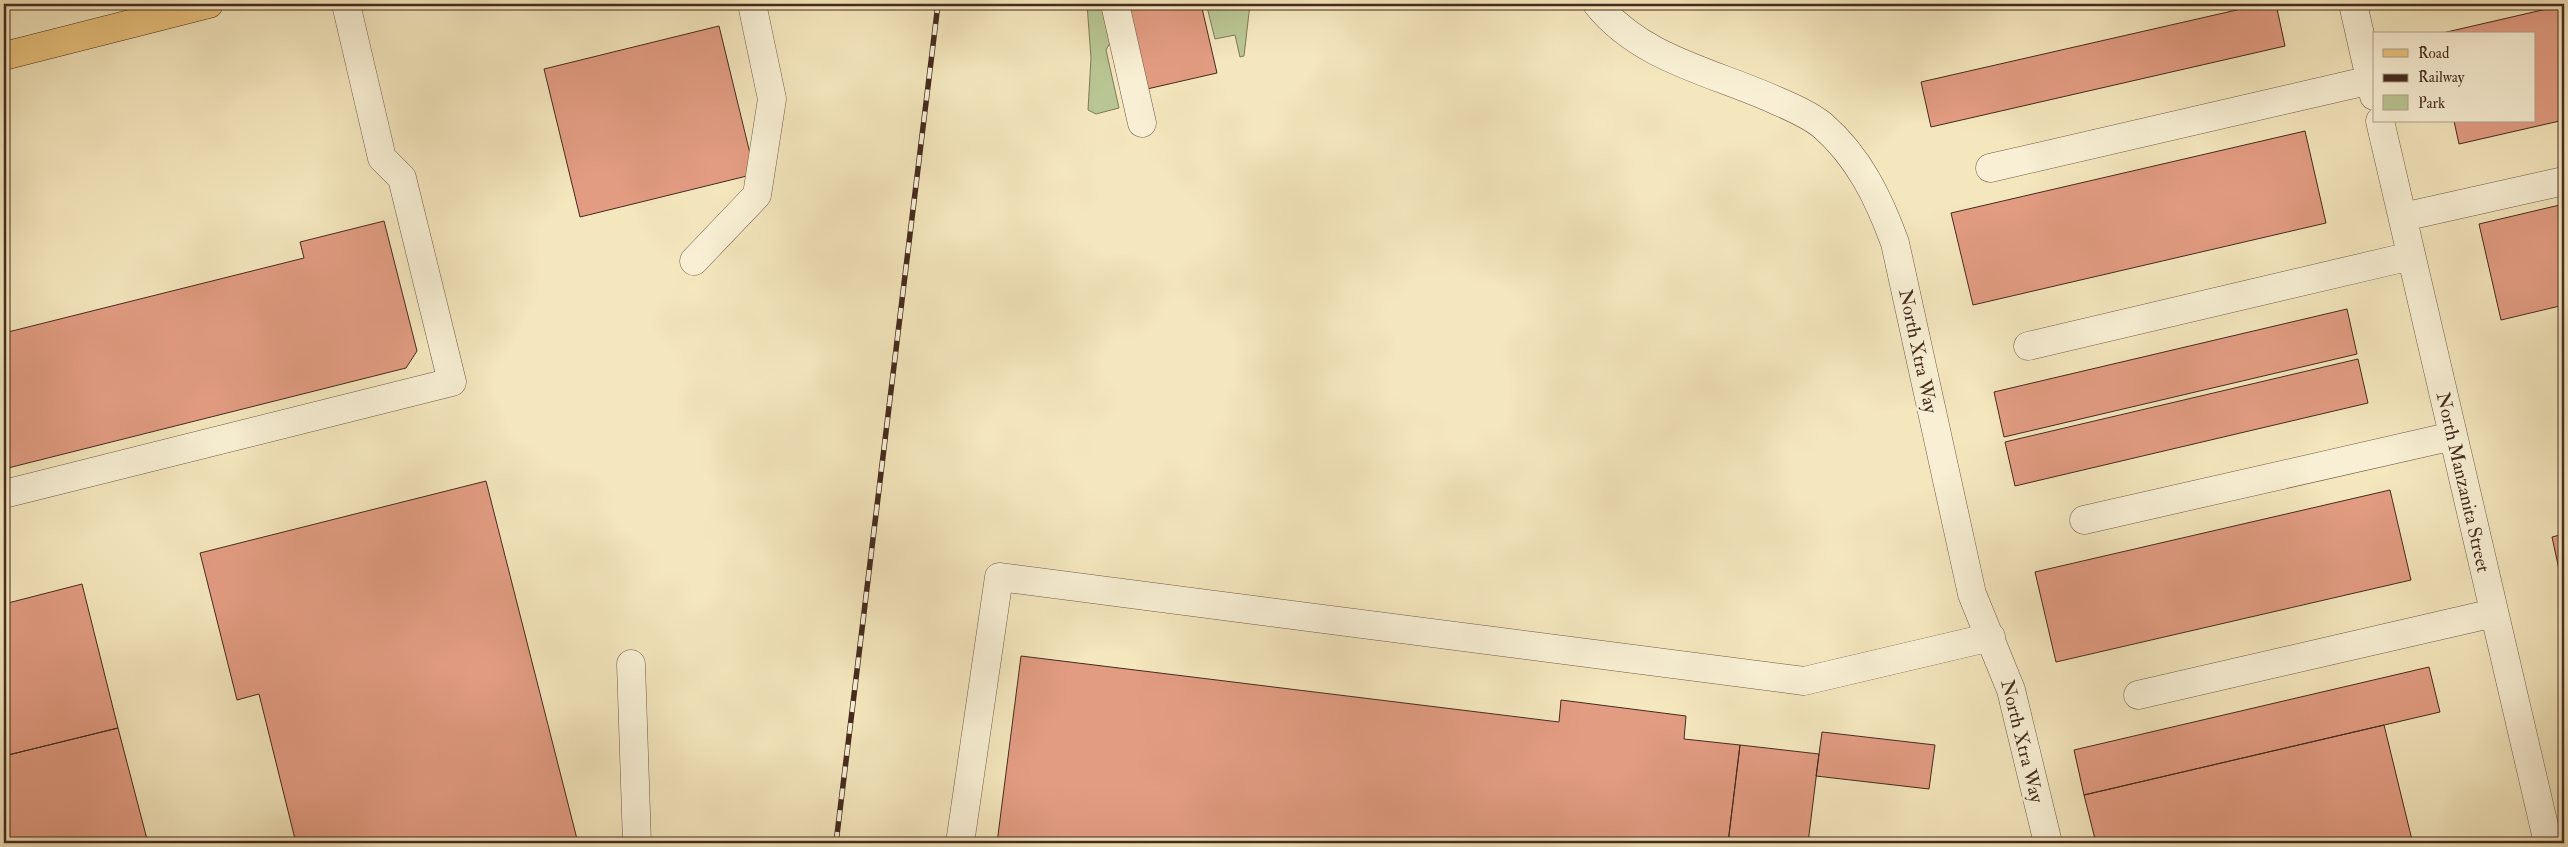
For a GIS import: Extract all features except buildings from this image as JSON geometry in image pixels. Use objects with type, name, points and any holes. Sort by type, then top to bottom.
[{"type":"main road","points":[[4,56],[209,4]]},
{"type":"street","points":[[4,494],[452,382],[402,178],[382,158],[346,4]]},
{"type":"street","points":[[694,261],[757,195],[772,98],[752,4]]},
{"type":"street","points":[[1115,4],[1142,123]]},
{"type":"street","name":"North Xtra Way","points":[[1597,4],[1611,21],[1639,42],[1679,63],[1754,90],[1801,112],[1821,125],[1845,149],[1864,175],[1880,204],[1895,243],[1972,594],[2011,690],[2048,843]]},
{"type":"street","points":[[1990,168],[2372,88],[2353,4]]},
{"type":"street","name":"North Manzanita Street","points":[[2380,122],[2548,843]]},
{"type":"street","points":[[2403,217],[2564,181]]},
{"type":"street","points":[[2028,346],[2411,256]]},
{"type":"street","points":[[2084,520],[2453,436]]},
{"type":"street","points":[[960,843],[999,577],[1804,681],[1991,637]]},
{"type":"street","points":[[2138,695],[2494,613]]},
{"type":"street","points":[[631,664],[637,843]]},
{"type":"green space","points":[[1087,4],[1108,4],[1115,34],[1106,50],[1119,108],[1096,114],[1088,110],[1091,58]]},
{"type":"green space","points":[[1221,4],[1250,4],[1244,56],[1240,57],[1235,35],[1215,39],[1207,7]]},
{"type":"railway","points":[[836,843],[938,4]]}]
